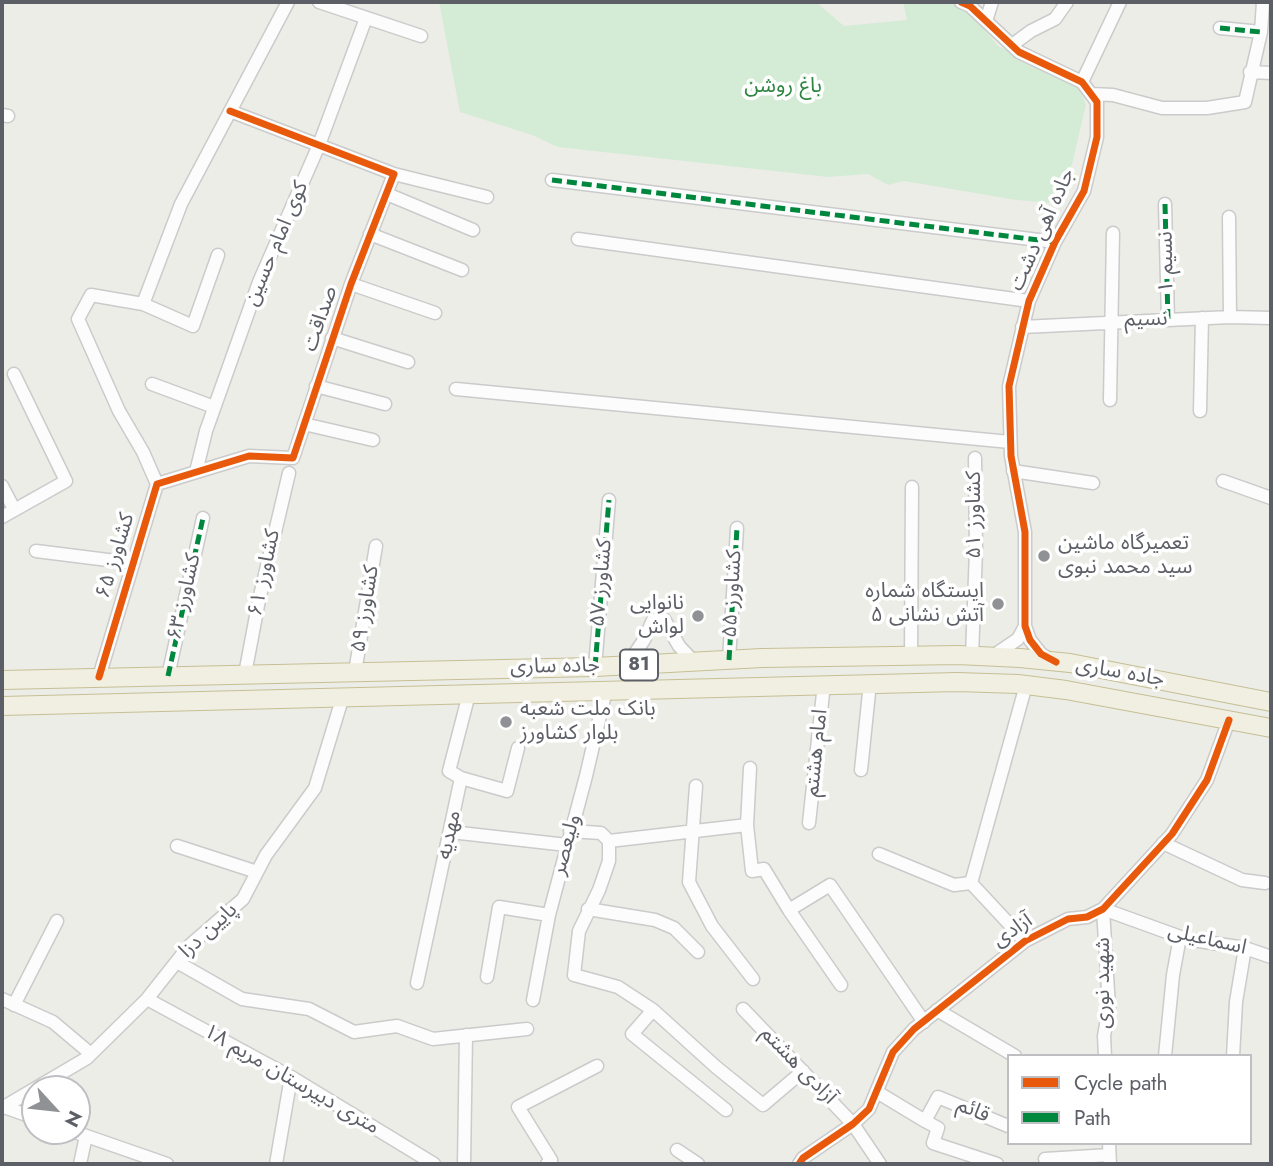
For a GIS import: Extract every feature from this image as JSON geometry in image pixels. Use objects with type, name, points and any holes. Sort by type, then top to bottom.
[{"type":"highway","name":"جاده ساری","points":[[2,680],[595,667],[729,660],[992,656],[1056,662],[1123,673],[1271,702]]},
{"type":"highway","name":"جاده ساری","points":[[2,706],[957,682],[1026,685],[1092,694],[1271,727]]},
{"type":"street","points":[[143,304],[181,204],[288,2]]},
{"type":"street","points":[[319,2],[421,36]]},
{"type":"street","name":"جاده آهی دشت","points":[[961,2],[970,6],[1019,52],[1082,82],[1097,102],[1097,137],[1084,191],[1055,242],[1029,301],[1009,386],[1013,471],[1025,532],[1025,626]]},
{"type":"street","points":[[986,21],[992,2]]},
{"type":"street","points":[[1012,46],[1031,31],[1055,19],[1067,2]]},
{"type":"street","points":[[1082,82],[1120,2]]},
{"type":"street","points":[[1091,94],[1113,95],[1162,108],[1207,108],[1245,102],[1265,9]]},
{"type":"street","name":"کوی امام حسین","points":[[196,472],[214,407],[259,282],[319,145],[366,18]]},
{"type":"street","points":[[1220,28],[1261,32]]},
{"type":"street","points":[[1250,72],[1271,73]]},
{"type":"street","points":[[230,111],[394,174],[487,197]]},
{"type":"street","name":"صداقت","points":[[196,472],[249,456],[293,458],[351,284],[394,174]]},
{"type":"street","points":[[552,180],[1055,242]]},
{"type":"street","points":[[387,194],[473,229]]},
{"type":"street","name":"نسیم ۱","points":[[1166,204],[1168,320]]},
{"type":"street","points":[[1229,217],[1230,317]]},
{"type":"street","points":[[1110,400],[1113,233]]},
{"type":"street","points":[[370,234],[462,270]]},
{"type":"street","points":[[578,240],[1029,301]]},
{"type":"street","points":[[196,472],[157,484],[143,452],[119,411],[78,319],[91,295],[143,304],[193,326],[218,255]]},
{"type":"street","points":[[351,284],[435,313]]},
{"type":"street","points":[[1200,411],[1202,318]]},
{"type":"street","name":"نسیم","points":[[1022,327],[1112,321],[1271,318]]},
{"type":"street","points":[[332,338],[408,362]]},
{"type":"street","points":[[2,517],[66,481],[14,374]]},
{"type":"street","points":[[152,383],[214,407]]},
{"type":"street","points":[[316,386],[385,404]]},
{"type":"street","points":[[456,389],[1010,442]]},
{"type":"street","points":[[304,424],[373,440]]},
{"type":"street","name":"کشاورز ۵۱","points":[[972,656],[976,550],[975,458]]},
{"type":"street","points":[[1013,471],[1093,483]]},
{"type":"street","name":"کشاورز ۶۱","points":[[245,674],[259,600],[289,473]]},
{"type":"street","points":[[1223,481],[1271,498]]},
{"type":"street","name":"کشاورز ۶۵","points":[[99,677],[157,484]]},
{"type":"street","points":[[2,486],[14,509]]},
{"type":"street","points":[[911,656],[912,487]]},
{"type":"street","name":"کشاورز ۵۷","points":[[595,667],[609,500]]},
{"type":"street","name":"کشاورز ۶۳","points":[[168,676],[203,518]]},
{"type":"street","name":"کشاورز ۵۵","points":[[729,660],[737,528]]},
{"type":"street","name":"کشاورز ۵۹","points":[[355,672],[376,546]]},
{"type":"street","points":[[36,551],[132,563]]},
{"type":"street","points":[[627,665],[645,640],[653,620],[664,619],[678,646],[694,662]]},
{"type":"street","points":[[992,656],[1018,639],[1025,626]]},
{"type":"street","points":[[1025,626],[1030,640],[1041,654],[1056,662]]},
{"type":"street","points":[[862,770],[870,683]]},
{"type":"street","name":"امام هشتم","points":[[809,823],[824,684]]},
{"type":"street","points":[[971,883],[1026,685]]},
{"type":"street","name":"ولیعصر","points":[[533,1000],[549,915],[606,690]]},
{"type":"street","name":"مهدیه","points":[[417,983],[461,778],[449,771],[469,694]]},
{"type":"street","name":"پایین دزا","points":[[4,1104],[91,1054],[147,999],[189,946],[243,899],[266,855],[315,789],[343,696]]},
{"type":"street","points":[[1103,909],[1163,844],[1207,780],[1229,720]]},
{"type":"street","points":[[461,778],[507,790],[519,748]]},
{"type":"street","points":[[750,768],[747,825],[752,871],[764,869],[841,985]]},
{"type":"street","points":[[696,786],[690,882],[712,926],[753,979]]},
{"type":"street","points":[[609,842],[747,825]]},
{"type":"street","points":[[570,831],[601,833],[609,842],[609,861],[599,890],[579,931],[573,975],[618,987],[653,1010],[763,1105],[803,1071]]},
{"type":"street","points":[[451,832],[567,845]]},
{"type":"street","points":[[1163,844],[1242,880],[1265,883]]},
{"type":"street","points":[[177,846],[257,872]]},
{"type":"street","points":[[879,854],[954,885],[971,883]]},
{"type":"street","points":[[971,883],[1025,941]]},
{"type":"street","points":[[789,910],[830,885],[924,1021]]},
{"type":"street","points":[[487,977],[499,907],[549,915]]},
{"type":"street","points":[[588,909],[655,920],[674,928],[698,952]]},
{"type":"street","name":"اسماعیلی","points":[[1103,909],[1181,937],[1245,948],[1271,957]]},
{"type":"street","name":"آزادی","points":[[799,1164],[803,1158],[853,1124],[869,1109],[893,1052],[937,1010],[1025,941],[1068,919],[1087,917],[1103,909]]},
{"type":"street","name":"شهید نوری","points":[[1103,909],[1109,1007],[1104,1036],[1105,1054]]},
{"type":"street","points":[[15,1005],[57,921]]},
{"type":"street","points":[[1165,1054],[1173,975],[1181,937]]},
{"type":"street","points":[[1233,1054],[1236,1002],[1245,948]]},
{"type":"street","points":[[177,962],[242,999],[309,1009],[354,1032],[397,1026],[433,1040],[527,1029]]},
{"type":"street","points":[[2,999],[53,1023],[91,1054]]},
{"type":"street","name":"۱۸ متری دبیرستان مریم","points":[[147,999],[291,1077],[428,1162]]},
{"type":"street","name":"آزادی هشتم","points":[[743,1009],[853,1124],[880,1164]]},
{"type":"street","points":[[653,1010],[632,1034],[726,1110]]},
{"type":"street","points":[[937,1010],[1012,1054]]},
{"type":"street","points":[[464,1164],[466,1035]]},
{"type":"street","points":[[547,1164],[551,1160],[518,1107],[597,1066]]},
{"type":"street","points":[[276,1164],[291,1077]]},
{"type":"street","name":"قائم","points":[[877,1092],[925,1121],[938,1097],[1007,1126]]},
{"type":"street","points":[[4,1104],[21,1112]]},
{"type":"street","points":[[925,1121],[938,1128],[933,1143],[997,1164]]},
{"type":"street","points":[[91,1138],[149,1161],[167,1164]]},
{"type":"street","points":[[80,1164],[84,1145]]},
{"type":"street","points":[[677,1150],[698,1164]]},
{"type":"street","points":[[1045,1159],[1110,1154]]},
{"type":"green space","name":"باغ روشن","points":[[439,2],[816,2],[844,26],[907,20],[903,2],[953,4],[975,18],[998,46],[1078,83],[1086,105],[1072,164],[1055,203],[1016,200],[904,181],[888,185],[868,174],[828,177],[558,147],[532,135],[460,112]]},
{"type":"marked path","points":[[1220,28],[1261,32]]},
{"type":"marked path","points":[[552,180],[1055,242]]},
{"type":"marked path","points":[[1165,204],[1168,320]]},
{"type":"marked path","points":[[595,667],[609,500]]},
{"type":"marked path","points":[[168,676],[203,518]]},
{"type":"marked path","points":[[729,660],[737,528]]},
{"type":"cycle path","points":[[961,2],[970,6],[1019,52],[1082,82],[1097,102],[1097,137],[1084,191],[1055,242],[1029,301],[1009,386],[1011,456],[1025,532],[1025,626],[1030,640],[1041,654],[1056,662]]},
{"type":"cycle path","points":[[99,677],[157,484],[249,456],[293,458],[351,284],[394,174],[230,111]]},
{"type":"cycle path","points":[[799,1164],[803,1158],[853,1124],[869,1109],[893,1052],[914,1029],[1025,941],[1068,919],[1087,917],[1103,909],[1172,834],[1207,780],[1229,720]]},
{"type":"place","name":"تعمیرگاه ماشین سید محمد نبوی","points":[[1044,556]]},
{"type":"place","name":"ایستگاه شماره ۵ آتش نشانی","points":[[998,604]]},
{"type":"place","name":"نانوایی لواش","points":[[698,616]]},
{"type":"place","name":"بانک ملت شعبه بلوار کشاورز","points":[[506,722]]}]
